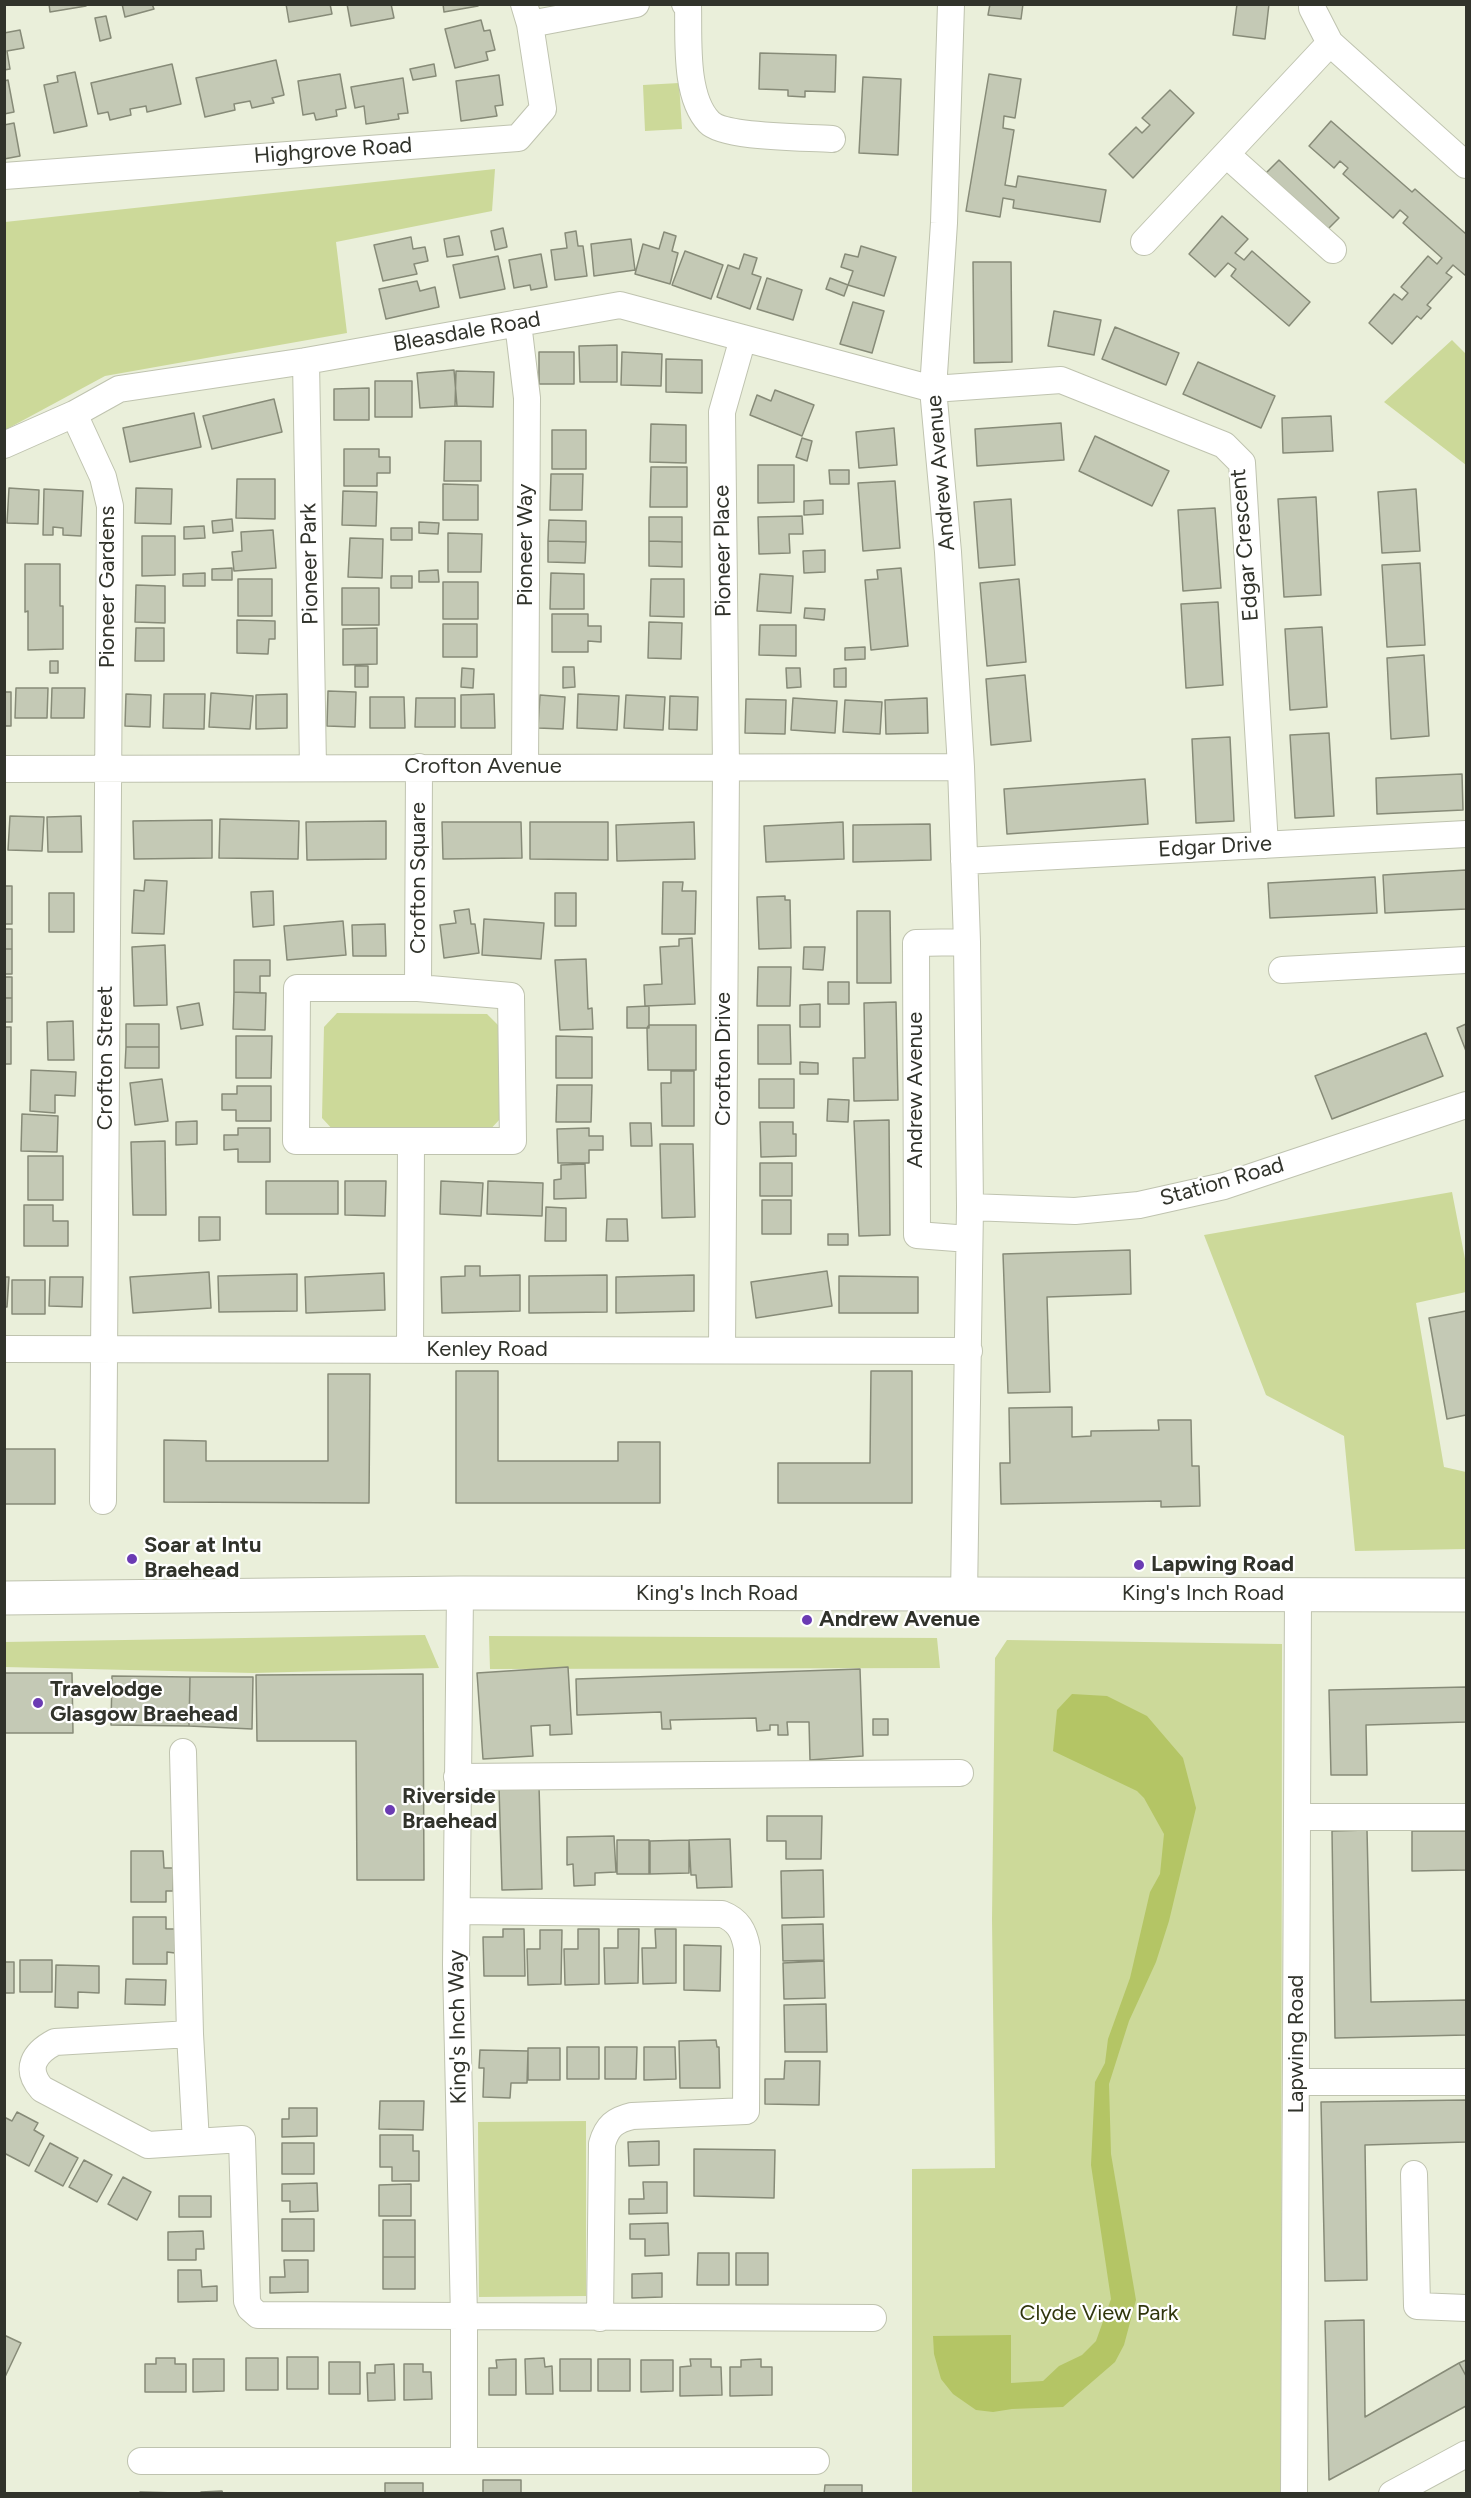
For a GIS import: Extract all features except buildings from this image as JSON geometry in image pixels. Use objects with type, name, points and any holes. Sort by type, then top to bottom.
[{"type":"street","points":[[527,14],[636,4]]},
{"type":"street","points":[[685,4],[688,5],[690,67],[698,103],[710,123],[730,132],[832,139]]},
{"type":"street","name":"Andrew Avenue","points":[[951,4],[944,223],[933,388],[948,552],[961,767],[967,942],[970,1207],[964,1596]]},
{"type":"street","points":[[1312,4],[1330,43],[1467,165]]},
{"type":"street","name":"Highgrove Road","points":[[4,176],[518,138],[543,109],[527,14]]},
{"type":"street","points":[[1144,242],[1330,43]]},
{"type":"street","points":[[1227,154],[1333,250]]},
{"type":"street","name":"Bleasdale Road","points":[[4,445],[74,414],[119,389],[306,362],[620,305],[933,388]]},
{"type":"street","name":"Pioneer Way","points":[[518,323],[526,398],[525,768]]},
{"type":"street","name":"Pioneer Place","points":[[726,767],[722,412],[743,338]]},
{"type":"street","name":"Pioneer Park","points":[[306,362],[313,767]]},
{"type":"street","name":"Edgar Crescent","points":[[933,388],[1061,380],[1224,445],[1242,463],[1265,845]]},
{"type":"street","name":"Pioneer Gardens","points":[[74,414],[103,477],[110,506],[107,767]]},
{"type":"street","name":"Crofton Street","points":[[103,1501],[107,767]]},
{"type":"street","name":"Crofton Square","points":[[418,988],[419,767]]},
{"type":"street","name":"Crofton Drive","points":[[722,1350],[726,767]]},
{"type":"street","name":"Crofton Avenue","points":[[4,769],[961,767]]},
{"type":"street","name":"Edgar Drive","points":[[964,861],[1467,834]]},
{"type":"street","name":"Andrew Avenue","points":[[967,942],[916,943],[916,1223],[917,1235],[969,1239]]},
{"type":"street","points":[[1282,970],[1467,960]]},
{"type":"street","points":[[297,988],[418,988],[511,996],[513,1141],[411,1141],[296,1141],[297,988]]},
{"type":"street","name":"Station Road","points":[[970,1207],[1075,1211],[1138,1205],[1224,1186],[1467,1105]]},
{"type":"street","points":[[410,1350],[411,1141]]},
{"type":"street","name":"Kenley Road","points":[[4,1349],[969,1351]]},
{"type":"street","name":"King's Inch Road","points":[[4,1598],[460,1593],[964,1596],[1467,1595]]},
{"type":"street","name":"King's Inch Way","points":[[460,1593],[457,1911],[464,2317],[464,2460]]},
{"type":"street","name":"Lapwing Road","points":[[1294,2493],[1298,2082],[1298,1594]]},
{"type":"street","points":[[183,1752],[189,2034],[196,2142]]},
{"type":"street","points":[[458,1777],[960,1773]]},
{"type":"street","points":[[1298,1817],[1467,1817]]},
{"type":"street","points":[[457,1911],[722,1914],[731,1917],[745,1937],[747,1948],[746,2111],[632,2116],[619,2119],[611,2124],[602,2144],[600,2318]]},
{"type":"street","points":[[189,2034],[55,2042],[43,2048],[32,2068],[34,2080],[42,2089],[147,2145],[242,2139],[247,2301],[250,2308],[258,2315],[873,2318]]},
{"type":"street","points":[[1298,2082],[1467,2082]]},
{"type":"street","points":[[1414,2174],[1417,2306],[1467,2308]]},
{"type":"street","points":[[1392,2493],[1467,2454]]},
{"type":"street","points":[[141,2461],[816,2461]]},
{"type":"green space","points":[[679,83],[682,129],[645,131],[643,85]]},
{"type":"green space","points":[[495,169],[492,211],[336,242],[347,333],[105,376],[5,430],[5,222]]},
{"type":"green space","points":[[1452,340],[1466,354],[1466,465],[1384,402]]},
{"type":"green space","points":[[337,1013],[487,1014],[501,1028],[500,1119],[486,1134],[335,1132],[322,1118],[324,1027]]},
{"type":"green space","points":[[1452,1192],[1466,1264],[1466,1292],[1416,1303],[1444,1467],[1466,1472],[1466,1549],[1355,1551],[1344,1436],[1266,1395],[1204,1235]]},
{"type":"green space","points":[[425,1635],[439,1668],[253,1673],[5,1667],[5,1642]]},
{"type":"green space","points":[[489,1636],[937,1638],[940,1668],[490,1669]]},
{"type":"green space","name":"Clyde View Park","points":[[1007,1640],[1282,1644],[1281,2493],[912,2493],[912,2169],[995,2168],[992,1919],[995,1658]]},
{"type":"green space","points":[[586,2121],[586,2296],[479,2297],[478,2122]]},
{"type":"shaded area","points":[[1072,1694],[1107,1696],[1147,1716],[1183,1758],[1196,1808],[1169,1921],[1156,1962],[1129,2021],[1109,2084],[1111,2154],[1136,2300],[1124,2345],[1115,2362],[1063,2407],[993,2412],[976,2410],[953,2394],[941,2379],[934,2354],[933,2336],[1011,2335],[1011,2383],[1043,2381],[1059,2366],[1082,2355],[1096,2341],[1111,2299],[1091,2165],[1095,2082],[1105,2063],[1108,2039],[1130,1978],[1150,1892],[1160,1874],[1164,1834],[1144,1798],[1137,1791],[1053,1751],[1057,1710]]},
{"type":"place","name":"Soar at Intu Braehead","points":[[132,1559]]},
{"type":"place","name":"Lapwing Road","points":[[1139,1565]]},
{"type":"place","name":"Andrew Avenue","points":[[807,1620]]},
{"type":"place","name":"Travelodge Glasgow Braehead","points":[[38,1703]]},
{"type":"place","name":"Riverside Braehead","points":[[390,1810]]}]
